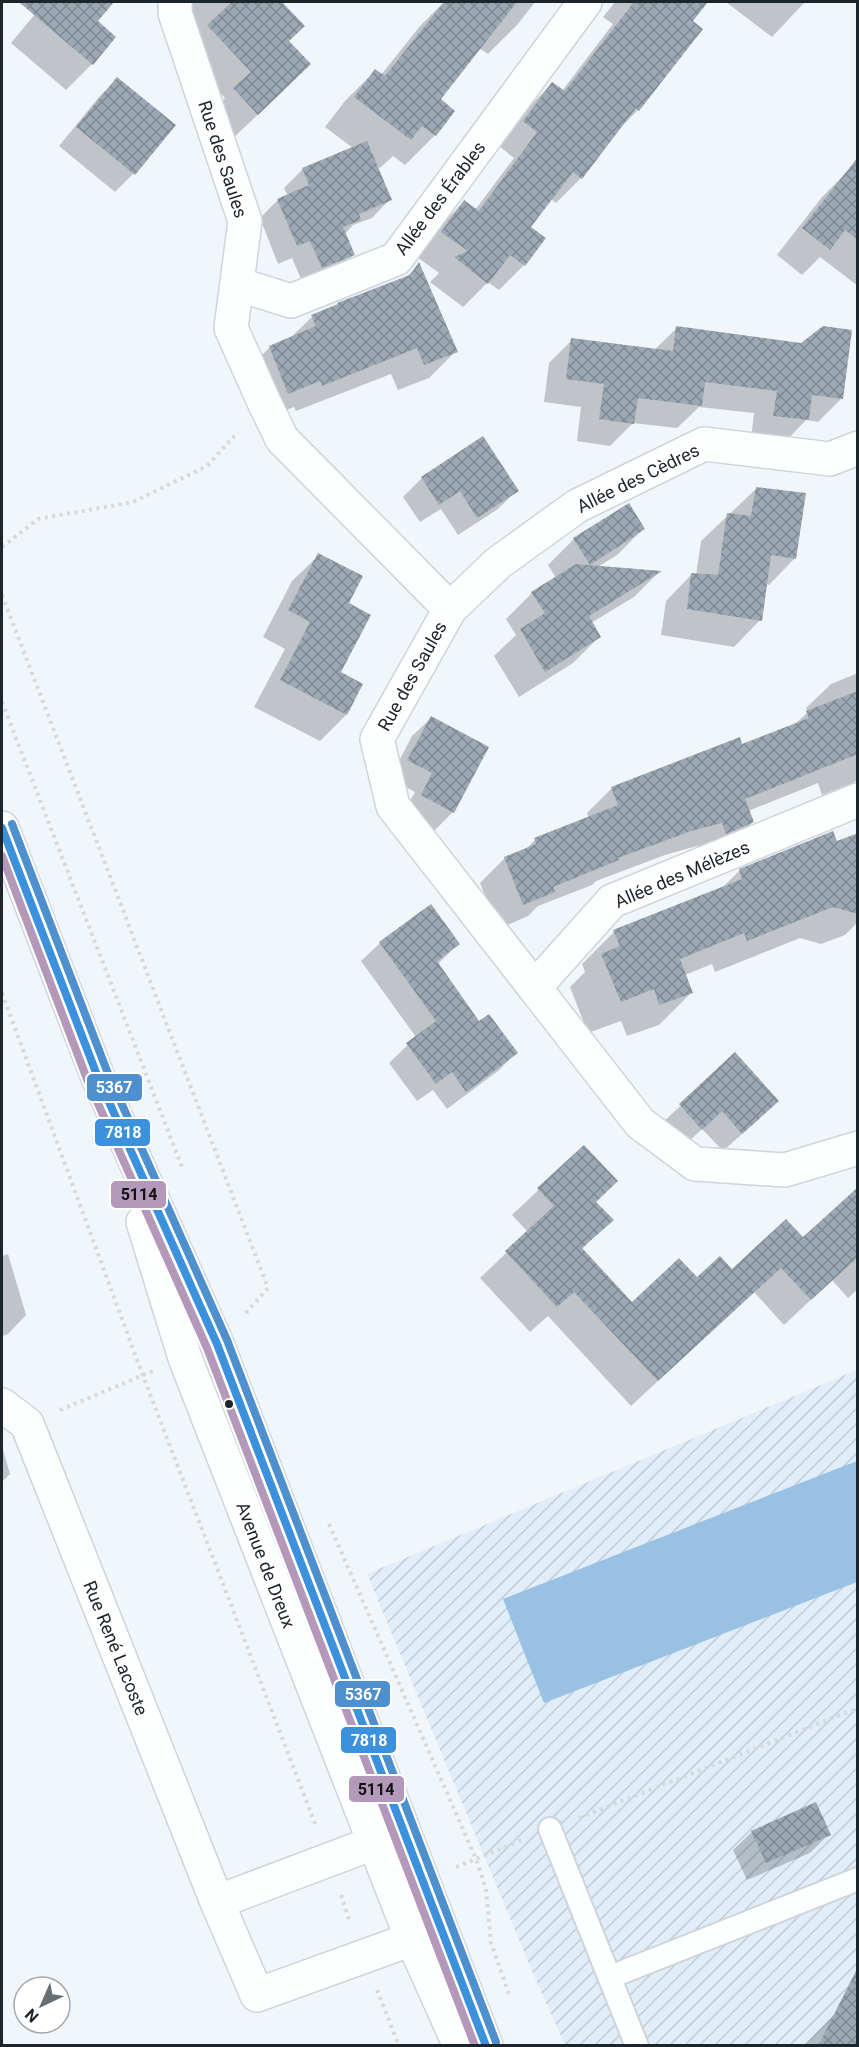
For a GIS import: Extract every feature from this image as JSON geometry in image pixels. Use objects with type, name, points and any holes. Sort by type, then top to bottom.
[{"type":"street","name":"Rue des Saules","points":[[175,2],[175,13],[245,221],[231,328],[264,402],[282,439],[450,609],[377,739],[393,806],[640,1123],[695,1164],[785,1170],[858,1148]]},
{"type":"street","name":"Allée des Érables","points":[[237,284],[291,301],[396,259],[585,2]]},
{"type":"street","name":"Allée des Cèdres","points":[[450,609],[498,563],[577,506],[704,444],[830,459],[858,448]]},
{"type":"street","name":"Allée des Mélèzes","points":[[535,987],[612,901],[858,800]]},
{"type":"street","name":"Avenue de Dreux","points":[[2,828],[97,1075],[217,1344],[424,1880],[427,1933],[460,2046]]},
{"type":"street","name":"Avenue de Dreux","points":[[97,1075],[185,1358],[374,1842],[427,1933],[486,2046]]},
{"type":"street","name":"Rue René Lacoste","points":[[2,1405],[27,1424],[217,1902],[257,1995],[427,1933]]},
{"type":"street","points":[[217,1902],[405,1831]]},
{"type":"lane","points":[[550,1829],[637,2046]]},
{"type":"lane","points":[[610,1977],[858,1879]]},
{"type":"path","points":[[2,547],[38,519],[133,502],[207,466],[264,402]]},
{"type":"path","points":[[2,595],[268,1288]]},
{"type":"path","points":[[2,993],[143,1376],[328,1859],[363,1957],[399,2046]]},
{"type":"path","points":[[424,1880],[858,1708]]},
{"type":"shaded area","points":[[857,1370],[857,2045],[565,2045],[367,1574]]},
{"type":"water","points":[[857,1461],[857,1582],[544,1703],[503,1599]]},
{"type":"building","points":[[19,2],[114,2],[98,21],[116,37],[93,65]]},
{"type":"building","points":[[232,2],[282,2],[305,26],[289,41],[311,64],[258,115],[233,88],[251,72],[207,25]]},
{"type":"building","points":[[444,2],[517,2],[441,99],[455,111],[446,123],[436,136],[422,126],[411,140],[354,97],[375,69],[385,76]]},
{"type":"building","points":[[634,2],[708,2],[693,21],[703,29],[639,111],[636,108],[582,179],[573,172],[534,223],[531,227],[546,238],[525,266],[510,255],[488,284],[454,257],[468,251],[441,232],[464,200],[479,211],[537,132],[523,121],[552,82],[565,91]]},
{"type":"building","points":[[117,77],[176,125],[135,175],[76,127]]},
{"type":"building","points":[[367,141],[392,200],[359,214],[361,220],[343,227],[355,255],[322,268],[310,241],[297,246],[277,199],[309,185],[302,168]]},
{"type":"building","points":[[858,157],[858,240],[845,230],[830,250],[802,228]]},
{"type":"building","points":[[419,262],[458,352],[424,365],[417,348],[322,386],[320,381],[288,394],[269,346],[316,326],[311,315],[410,275]]},
{"type":"building","points":[[676,326],[801,343],[823,326],[852,330],[843,399],[812,395],[809,420],[773,416],[777,391],[705,382],[702,406],[638,398],[634,424],[599,419],[604,384],[566,379],[571,338],[673,351]]},
{"type":"building","points":[[483,436],[519,491],[477,518],[460,491],[439,505],[421,477]]},
{"type":"building","points":[[756,487],[806,493],[796,559],[771,555],[762,621],[687,609],[691,573],[718,575],[727,513],[751,516]]},
{"type":"building","points":[[629,503],[645,529],[590,565],[573,538]]},
{"type":"building","points":[[318,553],[363,576],[349,603],[371,615],[341,672],[363,684],[347,715],[280,680],[310,622],[288,610]]},
{"type":"building","points":[[576,564],[662,571],[589,616],[601,637],[545,672],[520,629],[545,613],[531,592]]},
{"type":"building","points":[[858,691],[858,754],[745,799],[754,822],[726,834],[722,823],[691,831],[618,858],[619,860],[553,887],[555,892],[523,905],[504,857],[536,844],[534,838],[618,805],[611,787],[740,737],[742,744],[809,718],[806,711]]},
{"type":"building","points":[[431,716],[489,747],[454,813],[421,795],[432,773],[407,760]]},
{"type":"building","points":[[833,831],[837,841],[858,833],[858,914],[833,907],[747,941],[744,933],[680,959],[693,993],[659,1005],[654,989],[621,1002],[601,954],[620,946],[613,930],[742,879],[739,869]]},
{"type":"building","points":[[431,904],[460,944],[437,961],[479,1021],[489,1014],[518,1053],[466,1092],[452,1072],[436,1084],[406,1043],[436,1021],[379,942]]},
{"type":"building","points":[[735,1052],[779,1101],[742,1134],[722,1111],[702,1130],[679,1104]]},
{"type":"building","points":[[584,1145],[618,1181],[596,1202],[614,1220],[582,1248],[632,1302],[679,1258],[697,1277],[720,1256],[732,1269],[786,1219],[803,1237],[858,1187],[858,1257],[811,1300],[781,1268],[658,1381],[574,1292],[557,1307],[505,1251],[554,1206],[537,1188]]},
{"type":"building","points":[[816,1802],[831,1835],[766,1863],[751,1831]]},
{"type":"building","points":[[858,1967],[858,2046],[818,2046]]},
{"type":"transit line","name":"5367","points":[[12,824],[107,1071],[227,1340],[496,2042]]},
{"type":"transit line","name":"7818","points":[[2,828],[97,1075],[217,1344],[486,2046]]},
{"type":"transit line","name":"5114","points":[[2,856],[87,1079],[207,1348],[475,2046]]}]
